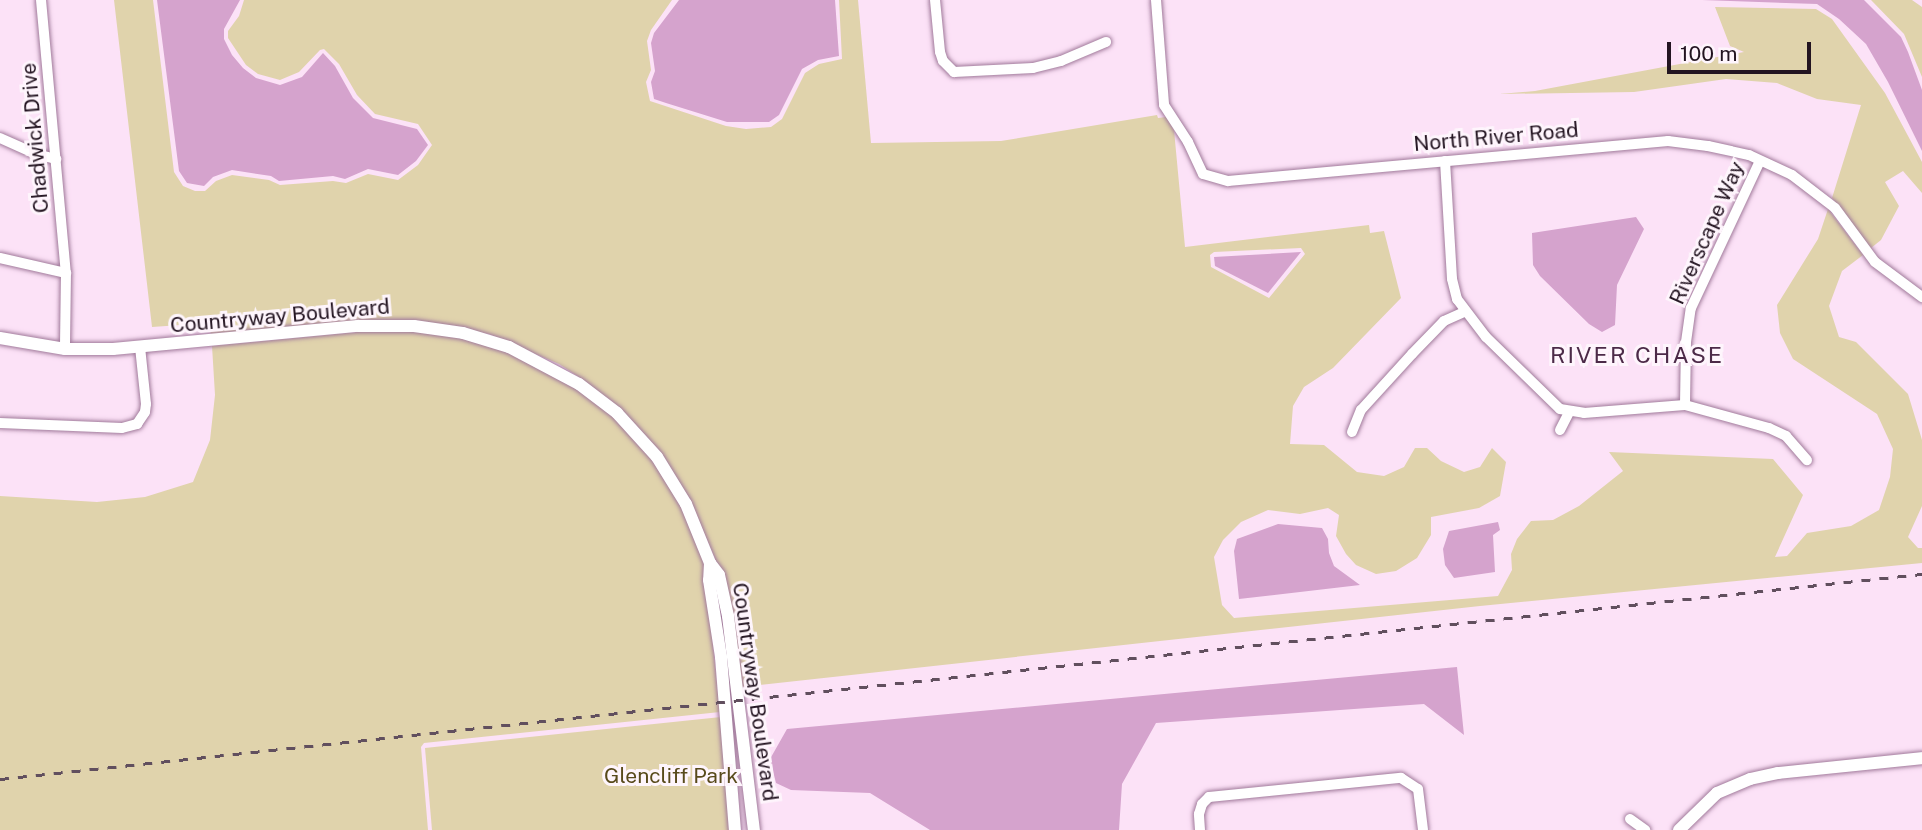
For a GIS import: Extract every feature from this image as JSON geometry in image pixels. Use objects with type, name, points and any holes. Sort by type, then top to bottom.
[{"type":"street","name":"Chadwick Drive","points":[[41,0],[66,273],[65,349]]},
{"type":"street","points":[[935,0],[940,52],[943,61],[954,72],[1033,68],[1061,61],[1106,42]]},
{"type":"street","name":"North River Road","points":[[1156,0],[1164,105],[1188,142],[1203,174],[1228,181],[1668,141],[1709,146],[1760,160],[1791,175],[1835,208],[1875,262],[1922,297]]},
{"type":"street","points":[[0,138],[36,154],[56,159]]},
{"type":"street","name":"Riverscape Way","points":[[1685,405],[1686,342],[1691,308],[1760,160]]},
{"type":"street","points":[[1445,161],[1452,279],[1464,312],[1548,398],[1569,412],[1685,405],[1769,428],[1786,436],[1807,460]]},
{"type":"street","points":[[0,258],[66,273]]},
{"type":"street","points":[[1352,432],[1361,410],[1412,354],[1444,321],[1464,312]]},
{"type":"street","name":"Countryway Boulevard","points":[[0,338],[65,349],[140,347],[388,325],[440,328],[509,347],[557,369],[617,413],[657,457],[700,534],[710,563],[719,575],[728,616],[754,830]]},
{"type":"street","points":[[0,424],[122,428],[137,424],[145,412],[146,404],[140,347]]},
{"type":"street","points":[[1560,430],[1569,412]]},
{"type":"street","name":"Countryway Boulevard","points":[[710,563],[709,580],[720,657],[735,830]]},
{"type":"street","points":[[1679,830],[1717,793],[1750,779],[1778,773],[1922,758]]},
{"type":"street","points":[[1200,830],[1199,814],[1202,804],[1209,797],[1401,778],[1418,789],[1423,830]]},
{"type":"street","points":[[1630,819],[1645,830]]},
{"type":"green space","points":[[114,0],[153,0],[174,172],[183,186],[195,191],[205,191],[216,181],[232,175],[269,180],[280,185],[333,181],[346,183],[368,174],[398,180],[418,165],[432,145],[418,124],[375,114],[357,95],[339,64],[324,49],[299,72],[280,80],[258,74],[246,65],[228,38],[228,31],[239,16],[244,0],[672,0],[651,30],[647,41],[651,70],[646,82],[650,101],[726,126],[746,129],[771,127],[782,119],[805,73],[819,64],[842,59],[839,0],[858,0],[871,143],[1001,141],[1157,115],[1158,118],[1166,117],[1174,130],[1185,247],[1369,225],[1370,233],[1384,231],[1401,298],[1333,368],[1304,387],[1293,406],[1290,444],[1324,445],[1357,472],[1384,476],[1404,467],[1415,448],[1427,448],[1441,461],[1464,472],[1480,467],[1492,448],[1506,462],[1500,496],[1479,508],[1431,517],[1431,535],[1417,558],[1396,571],[1376,574],[1356,565],[1346,554],[1336,536],[1339,515],[1328,508],[1300,514],[1268,510],[1241,522],[1223,540],[1214,557],[1222,605],[1234,618],[1498,596],[1512,570],[1511,554],[1517,539],[1531,521],[1553,520],[1579,506],[1623,471],[1609,452],[1773,459],[1803,495],[1775,557],[1787,556],[1807,533],[1851,526],[1879,510],[1890,477],[1893,449],[1877,414],[1793,359],[1780,333],[1777,305],[1818,239],[1828,209],[1863,255],[1842,271],[1829,306],[1839,337],[1856,342],[1908,394],[1922,440],[1922,506],[1908,537],[1918,548],[1922,548],[1922,563],[1480,606],[741,687],[715,558],[690,501],[582,379],[559,364],[489,334],[414,320],[357,321],[211,335],[209,323],[152,327]],"holes":[[[1301,248],[1305,254],[1269,298],[1211,267],[1210,255],[1214,252]]]},
{"type":"green space","points":[[1871,0],[1912,0],[1922,7],[1922,77],[1904,34]]},
{"type":"green space","points":[[1715,7],[1816,9],[1832,19],[1885,93],[1922,162],[1922,193],[1903,171],[1885,182],[1899,206],[1881,240],[1871,248],[1832,198],[1861,105],[1817,99],[1777,83],[1726,79],[1634,92],[1499,94],[1535,91],[1744,52],[1730,46]]},
{"type":"green space","points":[[413,331],[462,338],[508,352],[577,388],[614,417],[653,461],[682,507],[704,561],[720,712],[424,743],[421,747],[428,830],[0,830],[0,496],[97,502],[145,497],[193,482],[210,440],[215,395],[212,346],[358,332]]},
{"type":"green space","name":"Glencliff Park","points":[[721,717],[731,830],[432,830],[425,748]]},
{"type":"shaded area","points":[[157,0],[240,0],[224,29],[224,39],[243,68],[256,78],[280,85],[302,77],[323,53],[335,66],[353,98],[373,118],[417,129],[428,145],[416,161],[398,175],[368,169],[345,179],[333,176],[279,181],[271,176],[232,170],[213,177],[204,186],[187,183],[179,171]]},
{"type":"shaded area","points":[[679,0],[835,0],[839,56],[818,60],[802,69],[779,115],[769,122],[727,122],[654,99],[651,82],[655,71],[651,43],[654,33]]},
{"type":"shaded area","points":[[1702,0],[1864,0],[1901,37],[1908,52],[1922,90],[1922,151],[1866,44],[1839,19],[1817,4]]},
{"type":"shaded area","points":[[1636,217],[1644,229],[1617,285],[1615,325],[1602,332],[1589,324],[1540,276],[1533,265],[1532,233]]},
{"type":"shaded area","points":[[1301,252],[1268,293],[1215,266],[1214,257]]},
{"type":"shaded area","points":[[1498,522],[1500,530],[1493,535],[1495,572],[1454,578],[1445,565],[1443,549],[1449,531]]},
{"type":"shaded area","points":[[1278,524],[1322,528],[1328,539],[1334,566],[1360,585],[1239,599],[1234,551],[1237,539]]},
{"type":"shaded area","points":[[1457,667],[1464,735],[1424,704],[1156,723],[1122,784],[1119,830],[930,830],[870,793],[791,790],[776,783],[770,759],[787,729]]},
{"type":"railway","points":[[0,779],[1922,574]]},
{"type":"district","name":"RIVER CHASE","points":[[1637,355]]}]
